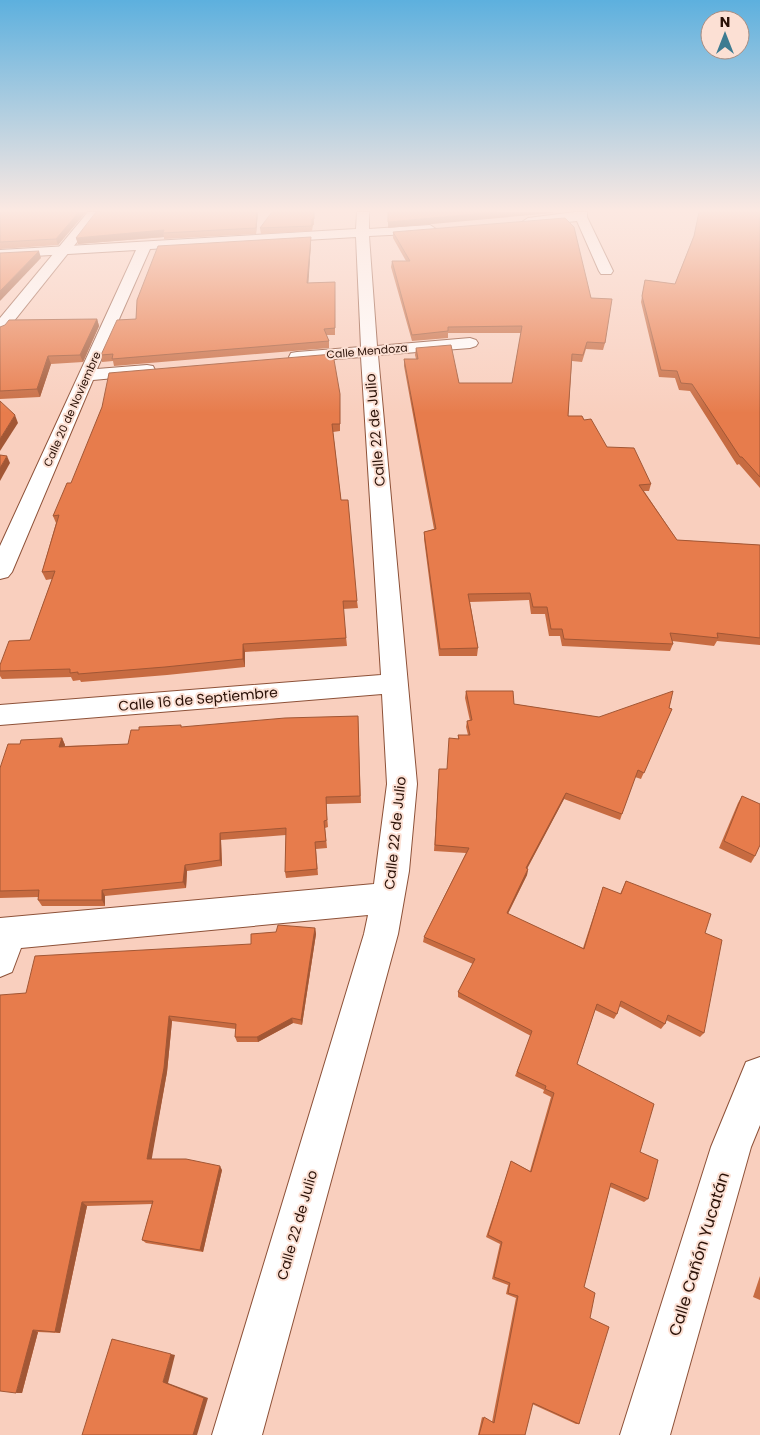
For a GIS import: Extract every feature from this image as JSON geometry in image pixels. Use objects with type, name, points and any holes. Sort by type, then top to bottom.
[{"type":"street","points":[[0,328],[41,279]]},
{"type":"street","name":"Calle 20 de Noviembre","points":[[0,572],[130,279]]},
{"type":"street","name":"Calle 22 de Julio","points":[[237,1435],[381,934],[393,871],[402,784],[365,279]]},
{"type":"street","name":"Calle Mendoza","points":[[281,359],[470,343]]},
{"type":"street","points":[[86,375],[164,369]]},
{"type":"street","name":"Calle 16 de Septiembre","points":[[0,715],[395,683]]},
{"type":"street","points":[[3,943],[388,898]]},
{"type":"street","name":"Calle Cañón Yucatán","points":[[645,1435],[731,1147],[760,1076]]},
{"type":"building","points":[[0,279],[12,279],[0,291]]},
{"type":"building","points":[[145,279],[307,279],[307,283],[335,282],[335,328],[324,329],[329,341],[112,359],[113,354],[101,355],[117,320],[136,319],[137,300]]},
{"type":"building","points":[[397,279],[586,279],[591,298],[612,299],[605,343],[587,342],[583,355],[572,354],[568,416],[582,416],[584,420],[591,419],[607,447],[634,448],[651,484],[639,485],[677,540],[760,545],[760,638],[717,633],[718,638],[670,633],[673,644],[564,639],[562,629],[551,629],[547,607],[533,607],[530,593],[468,594],[478,648],[440,649],[424,532],[436,529],[404,359],[418,359],[416,348],[451,345],[459,383],[512,383],[522,326],[448,327],[448,331],[412,335]]},
{"type":"building","points":[[677,279],[760,279],[760,477],[740,457],[692,384],[681,383],[677,371],[661,370],[642,296],[645,280],[675,284]]},
{"type":"building","points":[[97,319],[80,355],[48,356],[37,389],[0,391],[0,327],[9,320]]},
{"type":"building","points":[[333,354],[340,394],[340,424],[332,424],[341,500],[348,500],[357,601],[343,601],[346,638],[243,644],[243,659],[165,667],[78,674],[78,672],[70,673],[70,669],[0,671],[0,665],[9,641],[30,640],[55,571],[42,572],[59,515],[53,516],[67,483],[71,483],[102,407],[109,373]]},
{"type":"building","points":[[0,401],[15,415],[0,439]]},
{"type":"building","points":[[0,455],[7,456],[0,468]]},
{"type":"building","points":[[466,691],[513,691],[514,704],[599,717],[673,691],[669,708],[672,709],[644,773],[638,770],[622,814],[566,793],[526,868],[528,869],[507,913],[584,949],[603,887],[621,894],[626,881],[711,914],[705,933],[722,940],[704,1033],[668,1015],[665,1024],[621,1001],[617,1014],[597,1004],[577,1064],[654,1104],[640,1152],[658,1160],[648,1199],[611,1183],[584,1287],[595,1293],[590,1318],[609,1327],[579,1424],[533,1403],[525,1435],[479,1435],[484,1417],[494,1423],[518,1296],[508,1293],[510,1283],[494,1277],[502,1242],[488,1235],[511,1161],[531,1172],[554,1093],[545,1089],[546,1086],[517,1072],[532,1031],[458,992],[475,959],[424,937],[469,848],[435,845],[439,769],[447,769],[449,738],[459,739],[458,735],[470,735],[467,721],[472,720]]},
{"type":"building","points":[[358,716],[360,796],[326,797],[327,820],[324,821],[326,841],[315,842],[317,869],[285,872],[286,828],[220,833],[220,860],[185,865],[183,882],[102,890],[102,900],[38,900],[39,890],[0,891],[0,768],[8,744],[20,744],[21,740],[62,738],[59,747],[128,744],[131,730],[139,730],[139,727],[181,725],[181,727],[285,718]]},
{"type":"building","points":[[742,796],[760,804],[760,845],[755,856],[724,841]]},
{"type":"building","points":[[278,925],[315,928],[301,1020],[292,1018],[257,1037],[235,1037],[236,1024],[169,1016],[164,1068],[147,1159],[186,1159],[220,1166],[200,1250],[142,1240],[153,1201],[82,1202],[55,1332],[33,1330],[16,1393],[0,1391],[0,995],[26,993],[35,956],[251,944],[251,934],[276,932]]},
{"type":"building","points":[[112,1339],[171,1354],[163,1382],[204,1398],[193,1435],[82,1435]]}]
